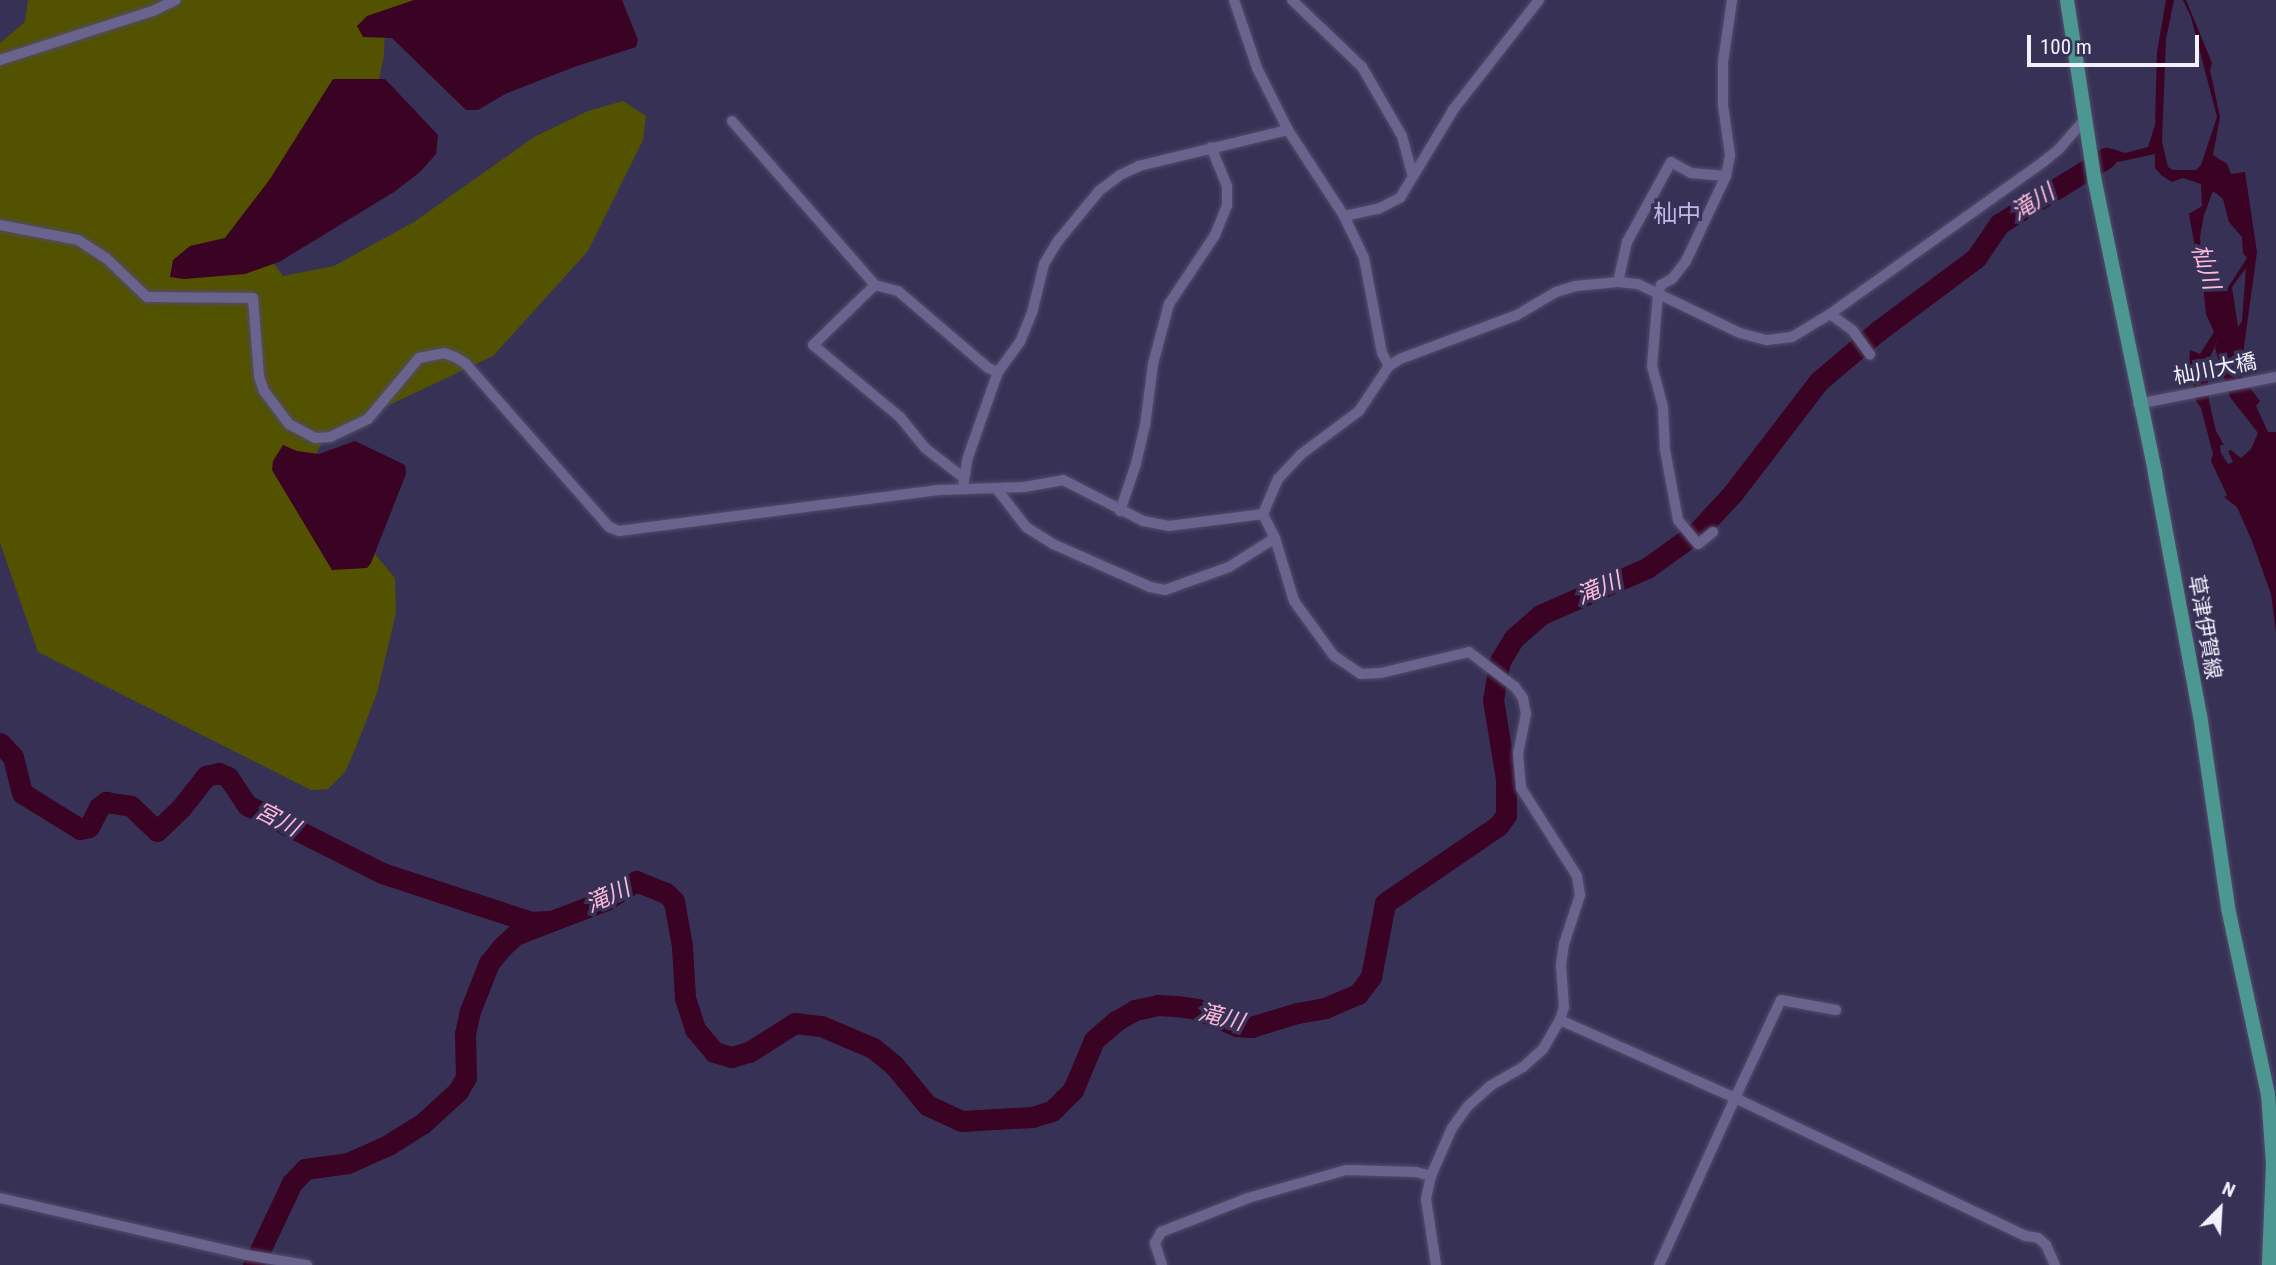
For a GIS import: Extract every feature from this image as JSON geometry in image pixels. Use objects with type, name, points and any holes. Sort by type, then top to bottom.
[{"type":"main road","name":"草津伊賀線","points":[[2067,0],[2087,142],[2138,404],[2160,500],[2200,715],[2228,908],[2268,1094],[2273,1164],[2269,1265]]},
{"type":"street","points":[[0,60],[153,11],[176,0]]},
{"type":"street","points":[[1234,0],[1257,68],[1288,130],[1344,216],[1364,258],[1382,354],[1389,366]]},
{"type":"street","points":[[1292,0],[1362,67],[1402,136],[1413,177]]},
{"type":"street","points":[[1344,216],[1378,209],[1400,198],[1452,110],[1539,0]]},
{"type":"street","points":[[1713,532],[1698,544],[1680,525],[1665,450],[1663,407],[1652,366],[1661,285],[1672,279],[1686,261],[1726,176],[1730,155],[1723,105],[1724,62],[1732,0]]},
{"type":"street","points":[[1436,1265],[1426,1199],[1430,1176],[1452,1128],[1468,1106],[1490,1086],[1523,1067],[1543,1049],[1560,1020],[1564,1007],[1561,965],[1564,944],[1580,895],[1577,876],[1521,788],[1518,754],[1526,714],[1523,698],[1485,662],[1469,652],[1381,673],[1361,674],[1334,656],[1294,601],[1275,538],[1264,514],[1278,479],[1300,455],[1359,411],[1389,366],[1400,359],[1517,315],[1556,292],[1576,286],[1618,282],[1638,284],[1728,328],[1767,340],[1792,337],[1830,314],[2043,162],[2059,149],[2084,120]]},
{"type":"street","points":[[732,121],[876,285],[898,291],[988,368],[998,372]]},
{"type":"street","points":[[964,483],[968,457],[998,372],[1020,342],[1032,313],[1044,264],[1058,241],[1099,191],[1120,175],[1139,166],[1288,130]]},
{"type":"street","points":[[1120,511],[1139,452],[1153,364],[1169,304],[1215,236],[1227,206],[1227,186],[1211,147]]},
{"type":"street","points":[[1618,282],[1627,242],[1671,162],[1691,173],[1726,176]]},
{"type":"street","points":[[0,225],[78,240],[106,258],[148,297],[253,298],[259,376],[264,391],[289,424],[315,438],[330,437],[368,419],[419,358],[444,353],[455,357],[465,363],[609,527],[619,531],[964,483],[996,488],[1024,487],[1063,480],[1143,521],[1169,526],[1264,514]]},
{"type":"street","points":[[876,285],[813,345],[900,417],[925,448],[964,483]]},
{"type":"street","points":[[1830,314],[1853,331],[1868,352]]},
{"type":"street","name":"杣川大橋","points":[[2138,404],[2276,377]]},
{"type":"street","points":[[996,488],[1026,527],[1053,544],[1150,587],[1165,590],[1229,567],[1275,538]]},
{"type":"street","points":[[1659,1265],[1782,1000],[1836,1010]]},
{"type":"street","points":[[1560,1020],[1735,1098],[2026,1236],[2038,1238],[2046,1245],[2054,1265]]},
{"type":"street","points":[[1162,1265],[1155,1243],[1161,1232],[1248,1198],[1346,1170],[1416,1172],[1430,1176]]},
{"type":"street","points":[[0,1198],[269,1260],[307,1265]]},
{"type":"shaded area","points":[[28,0],[437,0],[385,26],[384,55],[377,90],[270,258],[283,276],[334,266],[414,222],[534,137],[588,111],[623,101],[646,116],[643,140],[588,251],[493,356],[330,433],[320,446],[315,457],[354,529],[395,578],[396,613],[377,693],[345,772],[328,789],[311,790],[38,652],[0,543],[0,43],[25,22]]},
{"type":"water","points":[[414,0],[622,0],[638,40],[636,47],[574,67],[505,94],[478,110],[466,110],[392,38],[363,37],[357,26],[367,16]]},
{"type":"water","name":"杣川","points":[[2166,0],[2174,0],[2166,39],[2162,141],[2168,167],[2173,170],[2196,170],[2201,165],[2217,117],[2191,17],[2183,0],[2186,0],[2212,63],[2210,70],[2220,117],[2213,155],[2227,164],[2231,174],[2245,172],[2257,252],[2241,369],[2243,379],[2260,401],[2256,406],[2268,432],[2276,432],[2276,633],[2271,594],[2252,541],[2237,507],[2224,497],[2227,495],[2211,461],[2213,454],[2201,408],[2196,401],[2189,366],[2190,350],[2200,354],[2214,332],[2206,314],[2200,280],[2203,270],[2197,258],[2189,214],[2202,206],[2201,184],[2183,178],[2172,182],[2161,175],[2155,168],[2155,154],[2118,162],[2109,159],[2082,177],[2086,167],[2113,149],[2125,153],[2148,147],[2155,125],[2157,52]],"holes":[[[2213,191],[2223,199],[2229,222],[2242,237],[2243,253],[2247,258],[2227,289],[2225,286],[2220,289],[2214,269],[2210,265],[2203,265],[2201,255],[2200,237],[2204,215]],[[2246,268],[2242,321],[2238,327],[2232,287]],[[2219,338],[2215,348],[2230,397],[2258,433],[2251,449],[2241,458],[2231,450],[2228,451],[2233,462],[2228,464],[2221,453],[2220,445],[2224,445],[2216,431],[2209,401],[2207,363]]]},
{"type":"water","points":[[333,79],[385,79],[438,135],[436,154],[420,172],[394,192],[279,262],[245,274],[184,279],[170,277],[173,260],[190,246],[225,238],[270,179]]},
{"type":"water","points":[[355,441],[405,465],[406,474],[371,563],[367,568],[332,570],[272,470],[273,461],[283,445],[297,451],[319,454]]},
{"type":"waterway","name":"滝川","points":[[253,1265],[292,1183],[305,1169],[348,1163],[388,1145],[422,1124],[458,1091],[466,1077],[465,1034],[470,1011],[489,963],[501,948],[515,935],[606,900],[636,881],[666,893],[674,901],[682,946],[685,998],[695,1029],[714,1052],[731,1057],[749,1052],[795,1023],[821,1026],[873,1048],[894,1065],[927,1105],[961,1121],[1032,1117],[1052,1111],[1073,1090],[1094,1040],[1116,1021],[1135,1010],[1158,1005],[1197,1009],[1237,1026],[1251,1027],[1297,1013],[1325,1008],[1358,994],[1371,977],[1385,903],[1498,826],[1506,815],[1506,779],[1493,700],[1500,661],[1514,638],[1540,615],[1647,568],[1697,532],[1733,493],[1819,381],[1878,331],[1976,258],[1999,224],[2106,158]]},
{"type":"waterway","name":"宮川","points":[[0,743],[13,757],[22,793],[80,829],[89,827],[99,807],[106,802],[131,806],[157,831],[181,808],[206,776],[219,773],[228,777],[247,805],[382,873],[531,922],[547,921]]},
{"type":"district","name":"杣中","points":[[1677,215]]}]
